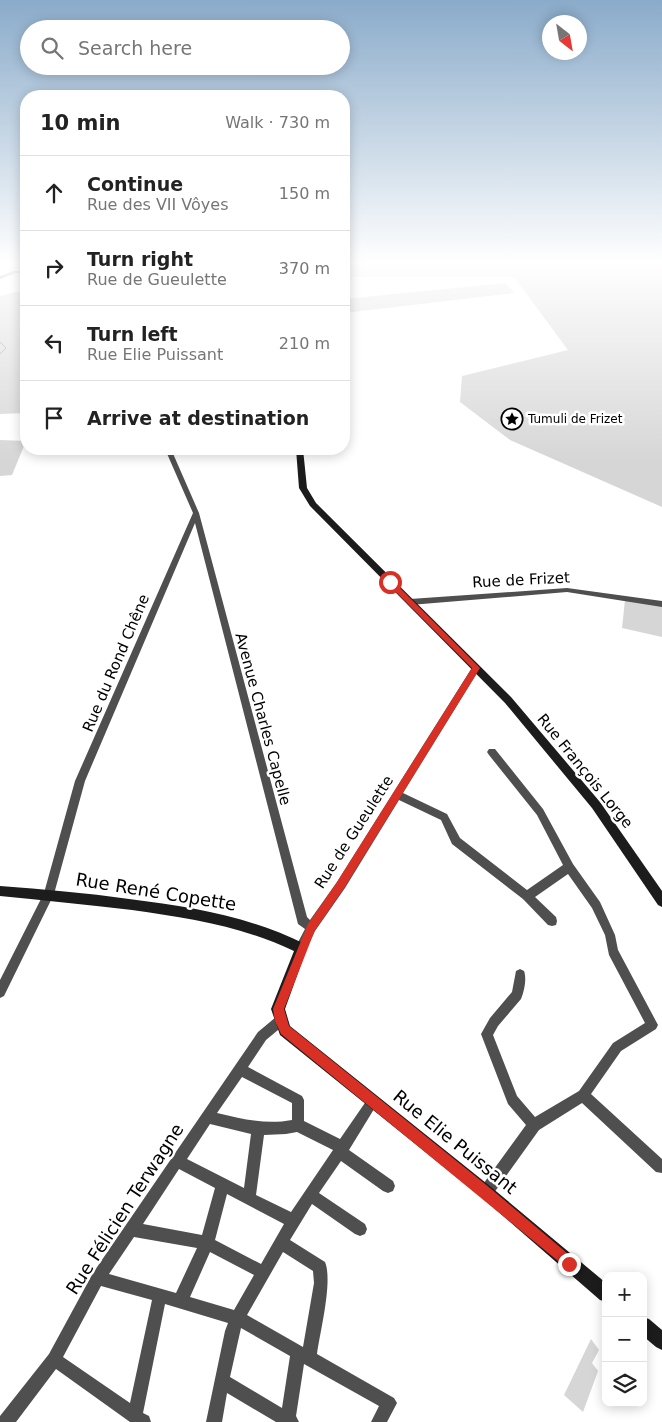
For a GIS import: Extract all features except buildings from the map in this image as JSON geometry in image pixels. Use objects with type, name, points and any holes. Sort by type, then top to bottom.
[{"type":"street","points":[[171,455],[196,513]]},
{"type":"street","name":"Rue François Lorge","points":[[300,455],[303,488],[313,504],[508,700],[596,805],[662,901]]},
{"type":"street","name":"Rue du Rond Chêne","points":[[0,992],[9,970],[49,894],[80,781],[196,513]]},
{"type":"street","name":"Avenue Charles Capelle","points":[[196,513],[302,920],[311,927]]},
{"type":"street","name":"Rue de Frizet","points":[[410,602],[567,590],[662,604]]},
{"type":"street","name":"Rue de Gueulette","points":[[280,1021],[278,1009],[311,927],[397,795],[476,668]]},
{"type":"street","points":[[486,1192],[534,1125],[583,1095],[617,1047],[652,1025],[613,951],[610,935],[596,905],[568,867],[540,812],[492,752]]},
{"type":"street","points":[[397,795],[444,817],[456,841],[527,896],[552,921]]},
{"type":"street","points":[[527,896],[568,867]]},
{"type":"street","name":"Rue René Copette","points":[[0,891],[49,894],[210,915],[274,934],[301,948]]},
{"type":"street","points":[[520,976],[517,995],[494,1022],[488,1034],[512,1100],[534,1125]]},
{"type":"street","name":"Rue Félicien Terwagne","points":[[6,1422],[54,1359],[98,1278],[262,1036],[280,1021]]},
{"type":"street","name":"Rue Elie Puissant","points":[[280,1021],[285,1030],[486,1192],[602,1291]]},
{"type":"street","points":[[240,1069],[298,1100],[298,1125]]},
{"type":"street","points":[[583,1095],[661,1167]]},
{"type":"street","points":[[214,1422],[232,1331],[237,1318],[293,1221],[373,1101]]},
{"type":"street","points":[[208,1117],[258,1130],[280,1130],[298,1125],[341,1150],[388,1186]]},
{"type":"street","points":[[249,1198],[258,1130]]},
{"type":"street","points":[[177,1161],[293,1221]]},
{"type":"street","points":[[180,1301],[207,1243],[223,1184]]},
{"type":"street","points":[[310,1195],[360,1229]]},
{"type":"street","points":[[131,1229],[207,1243],[262,1272]]},
{"type":"street","points":[[222,1381],[283,1419],[303,1354],[321,1283],[320,1267],[280,1242]]},
{"type":"street","points":[[98,1278],[237,1318],[389,1402],[378,1422]]},
{"type":"street","points":[[54,1359],[139,1419],[160,1295]]},
{"type":"street","points":[[647,1328],[662,1341]]},
{"type":"shaded area","points":[[0,328],[20,328],[20,413],[0,414]]},
{"type":"shaded area","points":[[552,328],[662,328],[662,507],[510,440],[460,402],[462,376],[568,350]]},
{"type":"shaded area","points":[[0,440],[20,441],[20,455],[12,475],[0,476]]},
{"type":"shaded area","points":[[625,600],[662,605],[662,637],[622,628]]},
{"type":"shaded area","points":[[591,1339],[599,1350],[592,1363],[598,1371],[583,1412],[564,1395]]},
{"type":"waterway","points":[[0,342],[6,348],[0,354]]},
{"type":"place","name":"Tumuli de Frizet","points":[[512,419]]},
{"type":"route","points":[[390,582],[476,668],[341,885],[311,927],[278,1009],[280,1021],[285,1030],[486,1192],[569,1264]]}]
